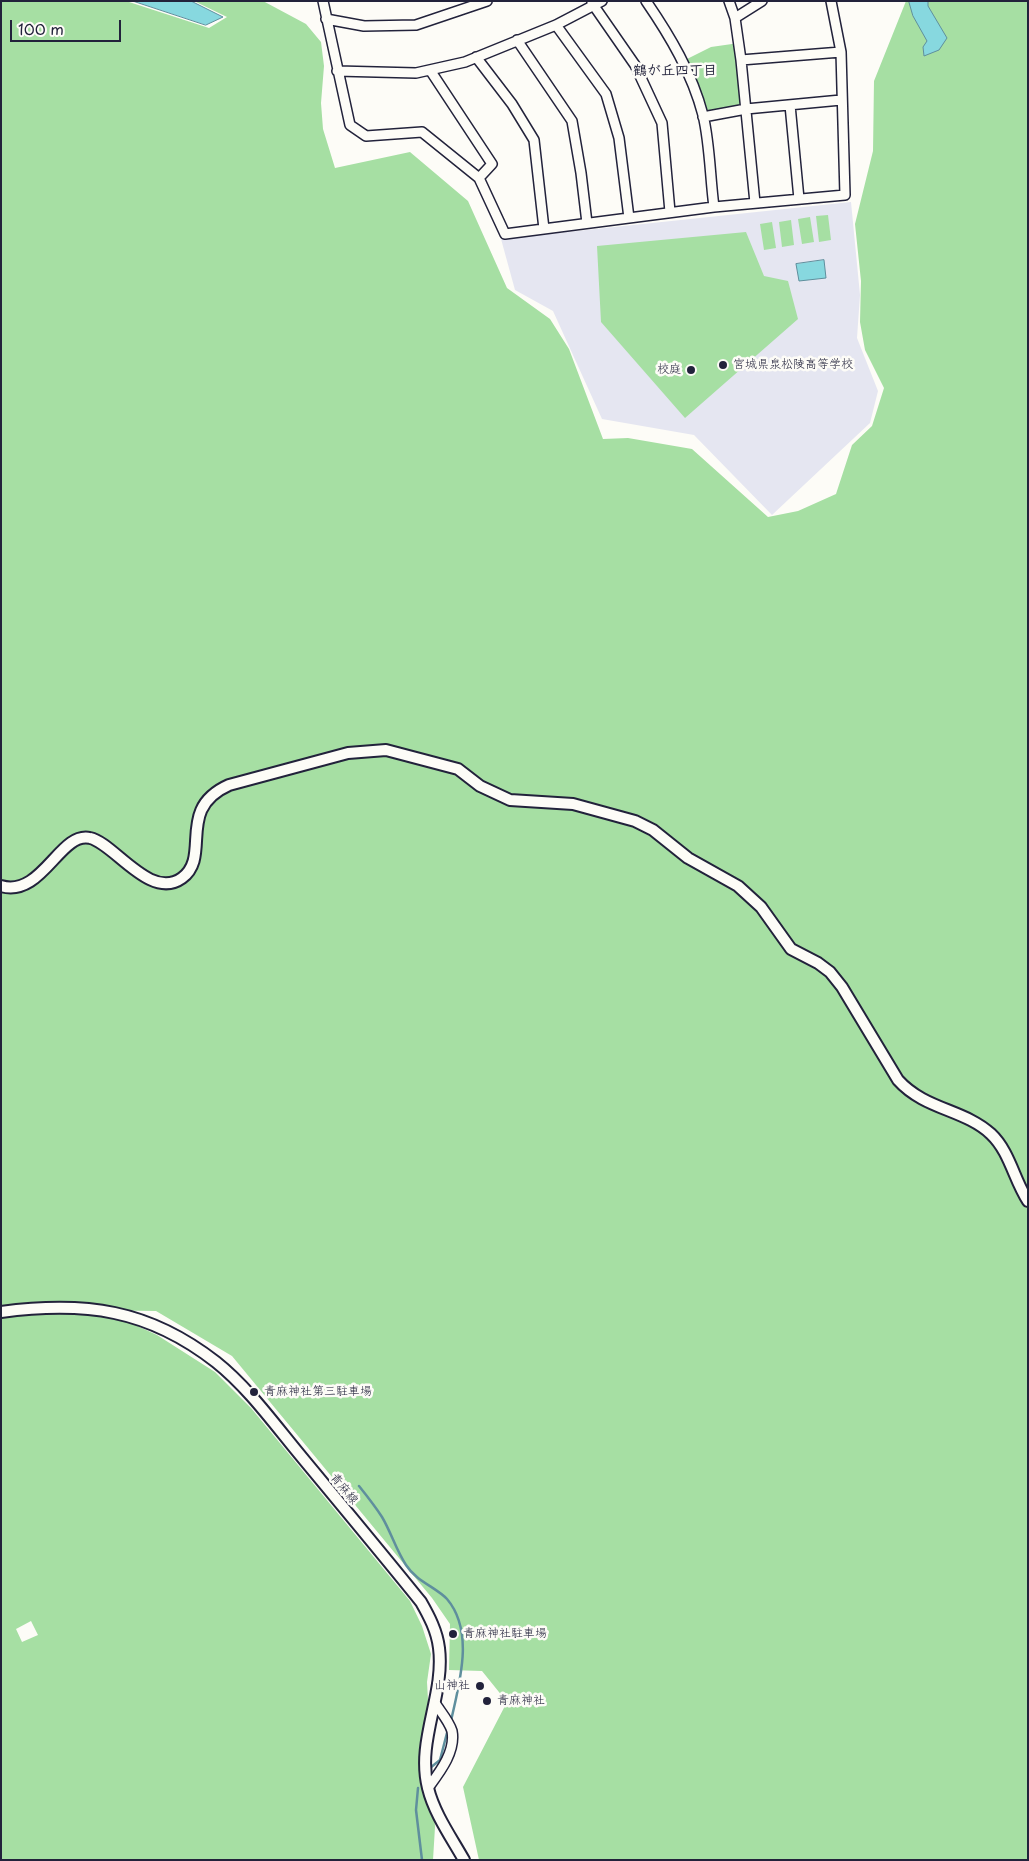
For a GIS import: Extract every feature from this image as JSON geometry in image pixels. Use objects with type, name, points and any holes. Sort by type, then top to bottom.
[{"type":"street","points":[[323,1],[350,124],[366,136],[422,132],[479,178],[505,234],[670,212],[845,195],[841,52],[831,1]]},
{"type":"street","points":[[326,19],[364,26],[416,25],[487,1]]},
{"type":"street","points":[[646,1],[668,32],[694,83],[703,116],[714,207]]},
{"type":"street","points":[[729,1],[735,18],[741,60],[755,203]]},
{"type":"street","points":[[735,18],[762,1]]},
{"type":"street","points":[[337,71],[416,73],[430,70],[476,57],[556,25],[595,3],[635,65],[662,122],[670,212]]},
{"type":"street","points":[[556,25],[606,94],[619,138],[629,218]]},
{"type":"street","points":[[517,40],[572,121],[581,173],[586,223]]},
{"type":"street","points":[[741,60],[841,52]]},
{"type":"street","points":[[476,57],[512,104],[534,140],[544,229]]},
{"type":"street","points":[[430,70],[492,164],[479,178]]},
{"type":"street","points":[[703,116],[746,109],[841,100]]},
{"type":"street","points":[[790,105],[800,199]]},
{"type":"street","points":[[1,886],[11,889],[22,888],[64,849],[78,840],[88,837],[98,841],[138,872],[155,881],[175,882],[183,877],[193,862],[196,831],[201,810],[210,797],[219,789],[312,762],[348,753],[372,750],[386,750],[458,769],[480,786],[510,800],[573,804],[615,814],[653,830],[677,851],[738,886],[751,896],[787,945],[818,962],[842,987],[898,1080],[907,1090],[918,1098],[965,1118],[990,1133],[1005,1153],[1028,1201]]},
{"type":"street","name":"青麻線","points":[[1,1312],[62,1306],[100,1309],[135,1318],[168,1332],[217,1363],[254,1401],[421,1602],[432,1623],[439,1646],[440,1669],[425,1749],[428,1788],[442,1822],[464,1860]]},
{"type":"street","points":[[428,1788],[445,1763],[451,1747],[452,1732],[435,1703]]},
{"type":"shaded area","name":"宮城県泉松陵高等学校","points":[[851,202],[860,295],[857,338],[878,391],[870,423],[772,515],[694,435],[602,419],[553,311],[515,290],[501,239]]},
{"type":"green space","points":[[1,1],[126,1],[209,28],[227,17],[194,1],[263,1],[306,24],[321,42],[324,66],[321,103],[323,129],[335,168],[410,152],[468,201],[507,288],[550,319],[569,349],[603,439],[628,438],[692,449],[768,517],[798,511],[836,494],[852,445],[872,426],[884,388],[865,350],[860,322],[861,281],[855,224],[873,151],[874,81],[906,1],[1028,1],[1028,1860],[479,1860],[463,1787],[507,1702],[482,1671],[449,1670],[450,1624],[432,1598],[232,1356],[156,1311],[1,1309]]},
{"type":"green space","points":[[739,43],[746,109],[703,117],[683,61],[711,47]]},
{"type":"green space","points":[[828,215],[831,240],[819,242],[816,216]]},
{"type":"green space","points":[[810,217],[814,242],[802,244],[798,219]]},
{"type":"green space","points":[[791,220],[794,245],[782,247],[779,222]]},
{"type":"green space","points":[[772,222],[776,248],[764,250],[760,224]]},
{"type":"green space","name":"校庭","points":[[746,232],[764,276],[788,281],[798,319],[685,418],[601,322],[597,246]]},
{"type":"green space","points":[[66,1311],[120,1318],[157,1335],[215,1372],[251,1408],[410,1601],[422,1626],[431,1654],[427,1682],[435,1827],[433,1860],[1,1860],[1,1318]],"holes":[[[31,1621],[38,1635],[22,1642],[16,1629]]]},
{"type":"water","points":[[133,1],[191,1],[223,17],[206,25]]},
{"type":"water","points":[[909,1],[928,1],[928,6],[947,38],[939,50],[924,56],[923,47],[927,41],[913,16]]},
{"type":"water","points":[[824,260],[826,278],[799,281],[796,264]]},
{"type":"waterway","points":[[359,1486],[382,1517],[410,1571],[443,1595],[456,1612],[463,1642],[461,1675],[451,1721]]},
{"type":"waterway","points":[[430,1768],[440,1760],[448,1729]]},
{"type":"waterway","points":[[418,1788],[416,1810],[422,1860]]},
{"type":"place","name":"宮城県泉松陵高等学校","points":[[723,365]]},
{"type":"place","name":"校庭","points":[[691,370]]},
{"type":"place","name":"青麻神社第三駐車場","points":[[254,1392]]},
{"type":"place","name":"青麻神社駐車場","points":[[453,1634]]},
{"type":"place","name":"山神社","points":[[480,1686]]},
{"type":"place","name":"青麻神社","points":[[487,1701]]},
{"type":"district","name":"鶴が丘四丁目","points":[[675,71]]}]
